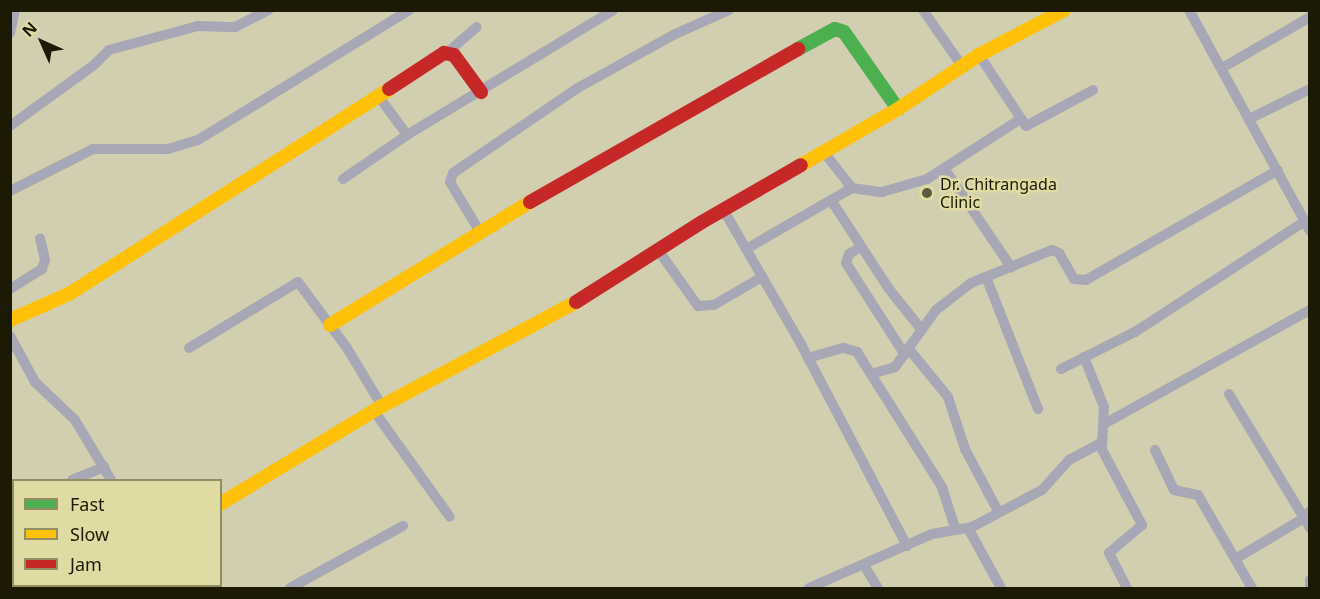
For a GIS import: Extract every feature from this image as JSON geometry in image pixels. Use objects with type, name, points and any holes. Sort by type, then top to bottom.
[{"type":"street","points":[[10,33],[15,10]]},
{"type":"street","points":[[11,125],[94,65],[109,50],[198,26],[235,27],[269,10]]},
{"type":"street","points":[[10,192],[93,149],[168,149],[198,140],[409,10]]},
{"type":"street","points":[[480,232],[450,182],[453,172],[576,89],[674,35],[729,10]]},
{"type":"street","points":[[923,10],[962,66]]},
{"type":"street","points":[[222,503],[378,408],[579,301],[723,209],[898,109],[979,55],[1064,10]]},
{"type":"street","points":[[1061,369],[1135,332],[1307,226],[1190,10]]},
{"type":"street","points":[[343,179],[407,135],[481,92],[606,12]]},
{"type":"street","points":[[1222,69],[1310,17]]},
{"type":"street","points":[[10,320],[69,294],[377,94],[448,52],[477,27]]},
{"type":"street","points":[[330,325],[480,232],[724,88],[835,29],[844,32],[898,109]]},
{"type":"street","points":[[448,52],[481,92]]},
{"type":"street","points":[[979,55],[1019,120],[1026,126],[1035,124],[1093,90]]},
{"type":"street","points":[[1249,119],[1310,89]]},
{"type":"street","points":[[377,94],[407,135]]},
{"type":"street","points":[[746,249],[852,188],[882,192],[902,183],[921,182],[1019,120]]},
{"type":"street","points":[[823,151],[852,188]]},
{"type":"street","points":[[944,168],[1011,267]]},
{"type":"street","points":[[871,374],[895,367],[921,329],[953,296],[986,277],[1055,250],[1074,279],[1086,280],[1278,170]]},
{"type":"street","points":[[831,200],[861,247],[921,329]]},
{"type":"street","points":[[723,209],[808,358],[906,546]]},
{"type":"street","points":[[10,289],[42,269],[45,260],[40,239]]},
{"type":"street","points":[[861,247],[849,254],[846,263],[907,352],[948,397],[965,450],[998,512]]},
{"type":"street","points":[[658,250],[698,306],[714,305],[762,277]]},
{"type":"street","points":[[986,277],[1038,409]]},
{"type":"street","points":[[189,348],[298,282],[330,325],[378,408],[450,518]]},
{"type":"street","points":[[1104,424],[1310,310]]},
{"type":"street","points":[[10,336],[40,391],[75,420],[110,479]]},
{"type":"street","points":[[808,358],[851,348],[871,374],[942,487],[955,528]]},
{"type":"street","points":[[1084,357],[1104,408],[1102,445],[1142,525],[1109,553],[1127,588]]},
{"type":"street","points":[[1229,394],[1308,519],[1237,558]]},
{"type":"street","points":[[808,588],[906,546],[955,528],[968,528],[1042,490],[1069,460],[1102,445]]},
{"type":"street","points":[[1155,450],[1174,490],[1198,495],[1237,558],[1252,588]]},
{"type":"street","points":[[74,479],[104,467]]},
{"type":"street","points":[[290,588],[403,526]]},
{"type":"street","points":[[968,528],[1001,588]]},
{"type":"street","points":[[864,565],[878,588]]},
{"type":"street","points":[[1310,580],[1310,588]]},
{"type":"traffic: fast","points":[[798,49],[835,29],[844,32],[898,109]]},
{"type":"traffic: slow","points":[[801,165],[898,109],[979,55],[1064,10]]},
{"type":"traffic: slow","points":[[10,320],[69,294],[389,89]]},
{"type":"traffic: slow","points":[[330,325],[530,202]]},
{"type":"traffic: slow","points":[[222,503],[382,406],[576,302]]},
{"type":"traffic: jam","points":[[530,202],[798,49]]},
{"type":"traffic: jam","points":[[389,89],[444,53],[454,55],[481,92]]},
{"type":"traffic: jam","points":[[576,302],[702,222],[801,165]]},
{"type":"place","name":"Dr. Chitrangada Clinic","points":[[927,193]]}]
